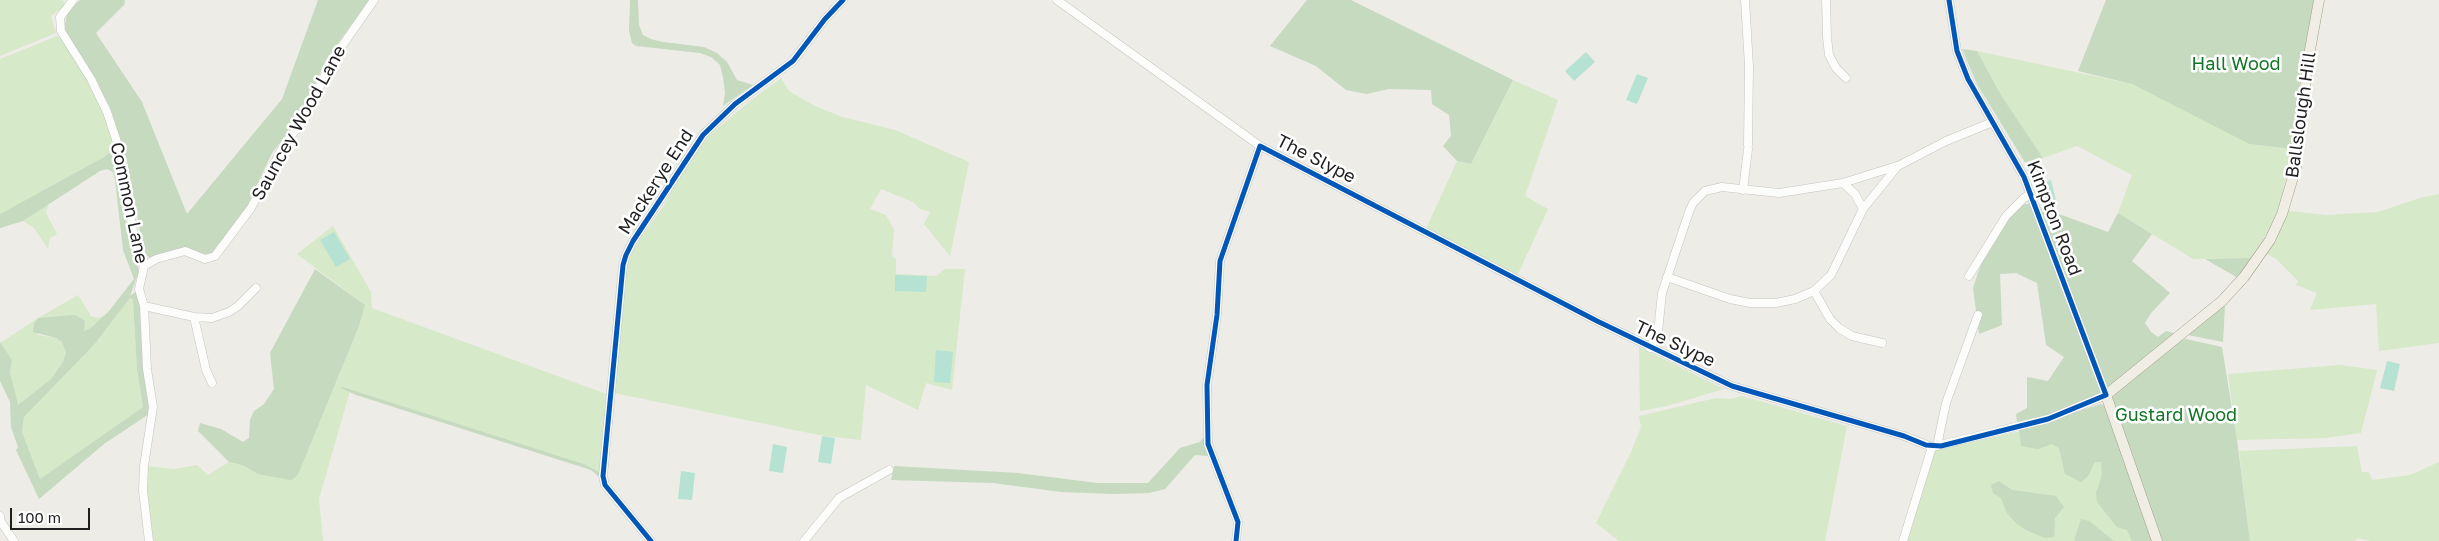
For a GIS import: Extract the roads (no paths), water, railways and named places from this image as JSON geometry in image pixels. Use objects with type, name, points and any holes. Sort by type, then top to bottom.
[{"type":"main road","name":"Ballslough Hill","points":[[2106,395],[2222,301],[2244,277],[2270,240],[2282,214],[2296,167],[2308,61],[2319,0]]},
{"type":"main road","points":[[2106,395],[2157,541]]},
{"type":"street","name":"Common Lane","points":[[72,0],[60,17],[61,31],[91,80],[107,112],[123,169],[136,244],[144,266],[139,289],[144,306],[146,369],[153,407],[144,466],[143,491],[149,541]]},
{"type":"street","name":"Sauncey Wood Lane","points":[[144,266],[156,259],[185,251],[205,260],[215,256],[251,208],[284,145],[306,118],[331,62],[374,0]]},
{"type":"street","name":"Mackerye End","points":[[651,541],[605,485],[603,476],[623,264],[626,255],[632,241],[703,135],[735,104],[793,61],[824,19],[843,0]]},
{"type":"street","name":"The Slype","points":[[1057,0],[1260,146],[1650,348],[1732,386],[1934,446]]},
{"type":"street","points":[[1742,190],[1748,147],[1749,66],[1745,0]]},
{"type":"street","points":[[1826,0],[1829,55],[1836,68],[1846,78]]},
{"type":"street","name":"Kimpton Road","points":[[1949,0],[1957,50],[1968,79],[2016,159],[2031,194],[2106,395]]},
{"type":"street","points":[[1650,348],[1658,332],[1660,302],[1667,277],[1690,212],[1700,196],[1713,188],[1779,193],[1843,183],[1900,165],[1946,141],[1993,122]]},
{"type":"street","points":[[1236,541],[1238,522],[1208,444],[1207,385],[1217,315],[1220,261],[1260,146]]},
{"type":"street","points":[[1667,277],[1730,299],[1750,303],[1776,303],[1795,299],[1814,291],[1831,275],[1863,209],[1900,165]]},
{"type":"street","points":[[1843,183],[1854,194],[1863,209]]},
{"type":"street","points":[[1970,276],[2006,216],[2031,194]]},
{"type":"street","points":[[144,306],[194,317],[212,318],[229,312],[256,288]]},
{"type":"street","points":[[1814,291],[1830,319],[1839,328],[1852,336],[1882,343]]},
{"type":"street","points":[[1903,541],[1946,403],[1978,315]]},
{"type":"street","points":[[194,317],[206,370],[212,383]]},
{"type":"street","points":[[1934,446],[2048,419],[2106,395]]},
{"type":"street","points":[[804,541],[839,498],[889,470]]},
{"type":"street","points":[[0,520],[14,541]]},
{"type":"park label","name":"Hall Wood","points":[[2236,64]]},
{"type":"park label","name":"Gustard Wood","points":[[2176,415]]}]
